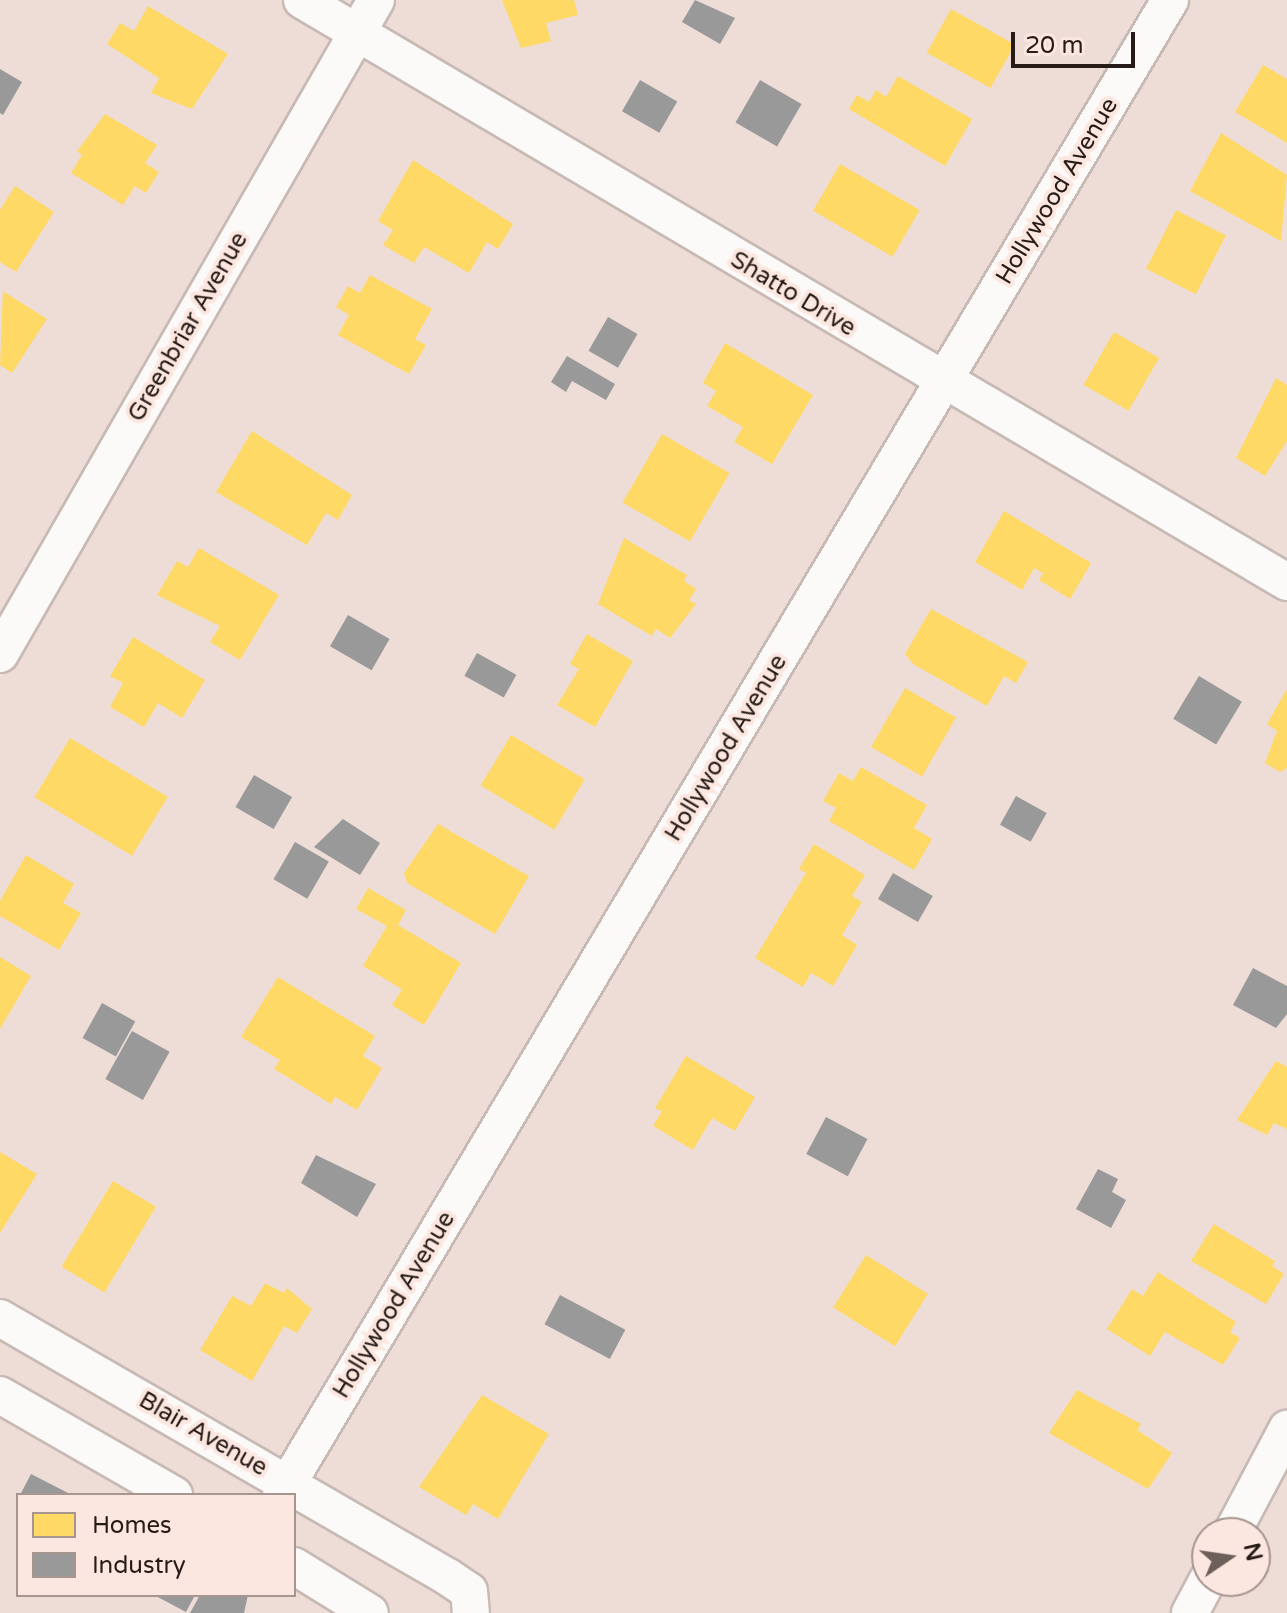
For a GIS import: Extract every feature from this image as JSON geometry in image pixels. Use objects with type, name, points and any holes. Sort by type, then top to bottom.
[{"type":"street","name":"Shatto Drive","points":[[302,0],[943,384],[1287,582]]},
{"type":"street","name":"Greenbriar Avenue","points":[[0,654],[376,0]]},
{"type":"street","name":"Hollywood Avenue","points":[[285,1489],[1170,0]]},
{"type":"street","name":"Blair Avenue","points":[[0,1318],[285,1489]]},
{"type":"street","points":[[0,1395],[171,1493]]},
{"type":"street","points":[[1240,1517],[1287,1429]]},
{"type":"street","name":"Blair Avenue","points":[[296,1495],[469,1591],[471,1613]]},
{"type":"street","points":[[296,1567],[370,1613]]},
{"type":"building: Homes","points":[[502,0],[574,0],[578,15],[546,23],[551,41],[521,48]]},
{"type":"building: Homes","points":[[148,6],[228,54],[192,109],[151,93],[159,78],[107,44],[120,23],[134,31]]},
{"type":"building: Homes","points":[[951,9],[1015,44],[991,88],[927,53]]},
{"type":"building: Homes","points":[[1263,65],[1287,79],[1287,143],[1235,112]]},
{"type":"building: Homes","points":[[898,76],[972,119],[945,166],[849,109],[857,95],[869,102],[876,90],[886,97]]},
{"type":"building: Homes","points":[[105,114],[157,145],[145,163],[159,172],[146,193],[135,186],[123,205],[71,173],[82,155],[77,151]]},
{"type":"building: Homes","points":[[1221,133],[1287,175],[1281,241],[1190,191]]},
{"type":"building: Homes","points":[[413,160],[513,224],[498,249],[487,242],[469,273],[424,247],[414,263],[383,245],[393,230],[378,221]]},
{"type":"building: Homes","points":[[840,164],[920,210],[893,257],[813,211]]},
{"type":"building: Homes","points":[[15,186],[54,212],[16,272],[0,262],[0,210]]},
{"type":"building: Homes","points":[[1176,210],[1226,235],[1196,294],[1146,269]]},
{"type":"building: Homes","points":[[370,275],[432,309],[415,339],[426,345],[409,374],[338,335],[349,315],[336,307],[348,286],[360,293]]},
{"type":"building: Homes","points":[[3,291],[47,319],[12,373],[0,365]]},
{"type":"building: Homes","points":[[1114,332],[1159,358],[1129,411],[1084,385]]},
{"type":"building: Homes","points":[[725,343],[813,395],[772,464],[734,442],[743,427],[707,406],[716,391],[703,383]]},
{"type":"building: Homes","points":[[1276,378],[1287,385],[1287,441],[1265,476],[1236,458]]},
{"type":"building: Homes","points":[[252,431],[352,495],[338,520],[326,513],[307,545],[216,492]]},
{"type":"building: Homes","points":[[662,434],[730,473],[690,541],[622,502]]},
{"type":"building: Homes","points":[[1004,511],[1091,563],[1070,599],[1039,580],[1043,573],[1034,568],[1022,590],[975,562]]},
{"type":"building: Homes","points":[[624,538],[687,575],[684,581],[696,589],[689,600],[696,604],[670,638],[656,629],[652,636],[598,604]]},
{"type":"building: Homes","points":[[199,548],[279,595],[240,660],[210,642],[220,626],[157,595],[177,561],[188,567]]},
{"type":"building: Homes","points":[[931,609],[1028,662],[1016,683],[1004,676],[987,706],[913,664],[905,654]]},
{"type":"building: Homes","points":[[587,634],[633,661],[595,727],[557,705],[579,669],[570,664]]},
{"type":"building: Homes","points":[[133,637],[205,680],[182,718],[158,703],[144,727],[110,707],[123,683],[110,676]]},
{"type":"building: Homes","points":[[905,688],[956,718],[922,776],[871,747]]},
{"type":"building: Homes","points":[[1287,689],[1287,768],[1280,772],[1265,763],[1277,731],[1267,724]]},
{"type":"building: Homes","points":[[511,735],[585,779],[554,830],[481,786]]},
{"type":"building: Homes","points":[[70,738],[168,797],[132,856],[34,797]]},
{"type":"building: Homes","points":[[861,767],[927,805],[914,828],[932,839],[914,870],[829,821],[836,808],[823,801],[839,773],[853,781]]},
{"type":"building: Homes","points":[[438,824],[529,876],[495,934],[407,883],[404,873]]},
{"type":"building: Homes","points":[[814,844],[865,875],[852,896],[862,902],[842,935],[857,945],[833,986],[811,973],[803,987],[755,958],[806,873],[799,869]]},
{"type":"building: Homes","points":[[26,855],[74,884],[63,903],[81,913],[59,950],[0,916],[0,901]]},
{"type":"building: Homes","points":[[368,888],[406,910],[398,925],[461,963],[424,1025],[392,1005],[402,989],[363,966],[387,926],[356,909]]},
{"type":"building: Homes","points":[[0,957],[31,976],[0,1029]]},
{"type":"building: Homes","points":[[278,977],[375,1036],[363,1056],[382,1068],[357,1110],[335,1097],[331,1104],[274,1069],[280,1060],[241,1037]]},
{"type":"building: Homes","points":[[686,1056],[755,1097],[735,1131],[712,1118],[693,1150],[653,1126],[662,1111],[655,1108]]},
{"type":"building: Homes","points":[[1276,1061],[1287,1067],[1287,1129],[1274,1123],[1267,1135],[1237,1120]]},
{"type":"building: Homes","points":[[0,1152],[37,1174],[0,1233]]},
{"type":"building: Homes","points":[[113,1181],[156,1207],[104,1292],[61,1267]]},
{"type":"building: Homes","points":[[1214,1224],[1275,1261],[1272,1266],[1284,1274],[1266,1304],[1191,1261]]},
{"type":"building: Homes","points":[[866,1255],[928,1294],[895,1346],[833,1308]]},
{"type":"building: Homes","points":[[1158,1272],[1236,1322],[1230,1332],[1240,1338],[1223,1365],[1165,1332],[1150,1356],[1107,1329],[1132,1289],[1143,1296]]},
{"type":"building: Homes","points":[[265,1283],[284,1293],[287,1288],[312,1309],[297,1333],[284,1326],[252,1381],[200,1350],[232,1296],[251,1306]]},
{"type":"building: Homes","points":[[1077,1390],[1141,1424],[1137,1430],[1172,1453],[1148,1489],[1049,1433]]},
{"type":"building: Homes","points":[[482,1395],[549,1434],[498,1519],[473,1504],[466,1515],[419,1487]]},
{"type":"building: Industry","points":[[695,0],[735,18],[720,44],[682,22]]},
{"type":"building: Industry","points":[[0,69],[22,82],[3,115],[0,113]]},
{"type":"building: Industry","points":[[640,80],[677,102],[659,133],[622,111]]},
{"type":"building: Industry","points":[[760,80],[802,104],[777,146],[736,122]]},
{"type":"building: Industry","points":[[608,317],[637,334],[618,368],[588,351]]},
{"type":"building: Industry","points":[[567,356],[615,384],[606,400],[572,381],[566,392],[551,382]]},
{"type":"building: Industry","points":[[348,615],[390,639],[372,670],[330,646]]},
{"type":"building: Industry","points":[[477,653],[516,675],[504,698],[464,676]]},
{"type":"building: Industry","points":[[1199,676],[1242,702],[1216,745],[1173,719]]},
{"type":"building: Industry","points":[[254,775],[292,797],[274,829],[236,807]]},
{"type":"building: Industry","points":[[1016,796],[1047,813],[1031,842],[1000,825]]},
{"type":"building: Industry","points":[[343,819],[380,843],[360,875],[314,847]]},
{"type":"building: Industry","points":[[295,842],[329,862],[307,899],[274,879]]},
{"type":"building: Industry","points":[[893,873],[933,896],[918,922],[878,899]]},
{"type":"building: Industry","points":[[1253,968],[1287,986],[1287,1014],[1276,1028],[1233,1005]]},
{"type":"building: Industry","points":[[102,1003],[135,1021],[116,1056],[83,1038]]},
{"type":"building: Industry","points":[[132,1031],[170,1052],[143,1100],[105,1079]]},
{"type":"building: Industry","points":[[826,1117],[867,1139],[848,1176],[806,1154]]},
{"type":"building: Industry","points":[[316,1155],[376,1184],[357,1217],[301,1183]]},
{"type":"building: Industry","points":[[1098,1169],[1118,1179],[1112,1192],[1126,1200],[1111,1228],[1076,1209]]},
{"type":"building: Industry","points":[[560,1295],[625,1330],[610,1359],[545,1324]]},
{"type":"building: Industry","points":[[31,1474],[68,1493],[21,1493]]},
{"type":"building: Industry","points":[[158,1597],[194,1597],[186,1612]]},
{"type":"building: Industry","points":[[199,1597],[248,1597],[244,1613],[190,1613]]}]
